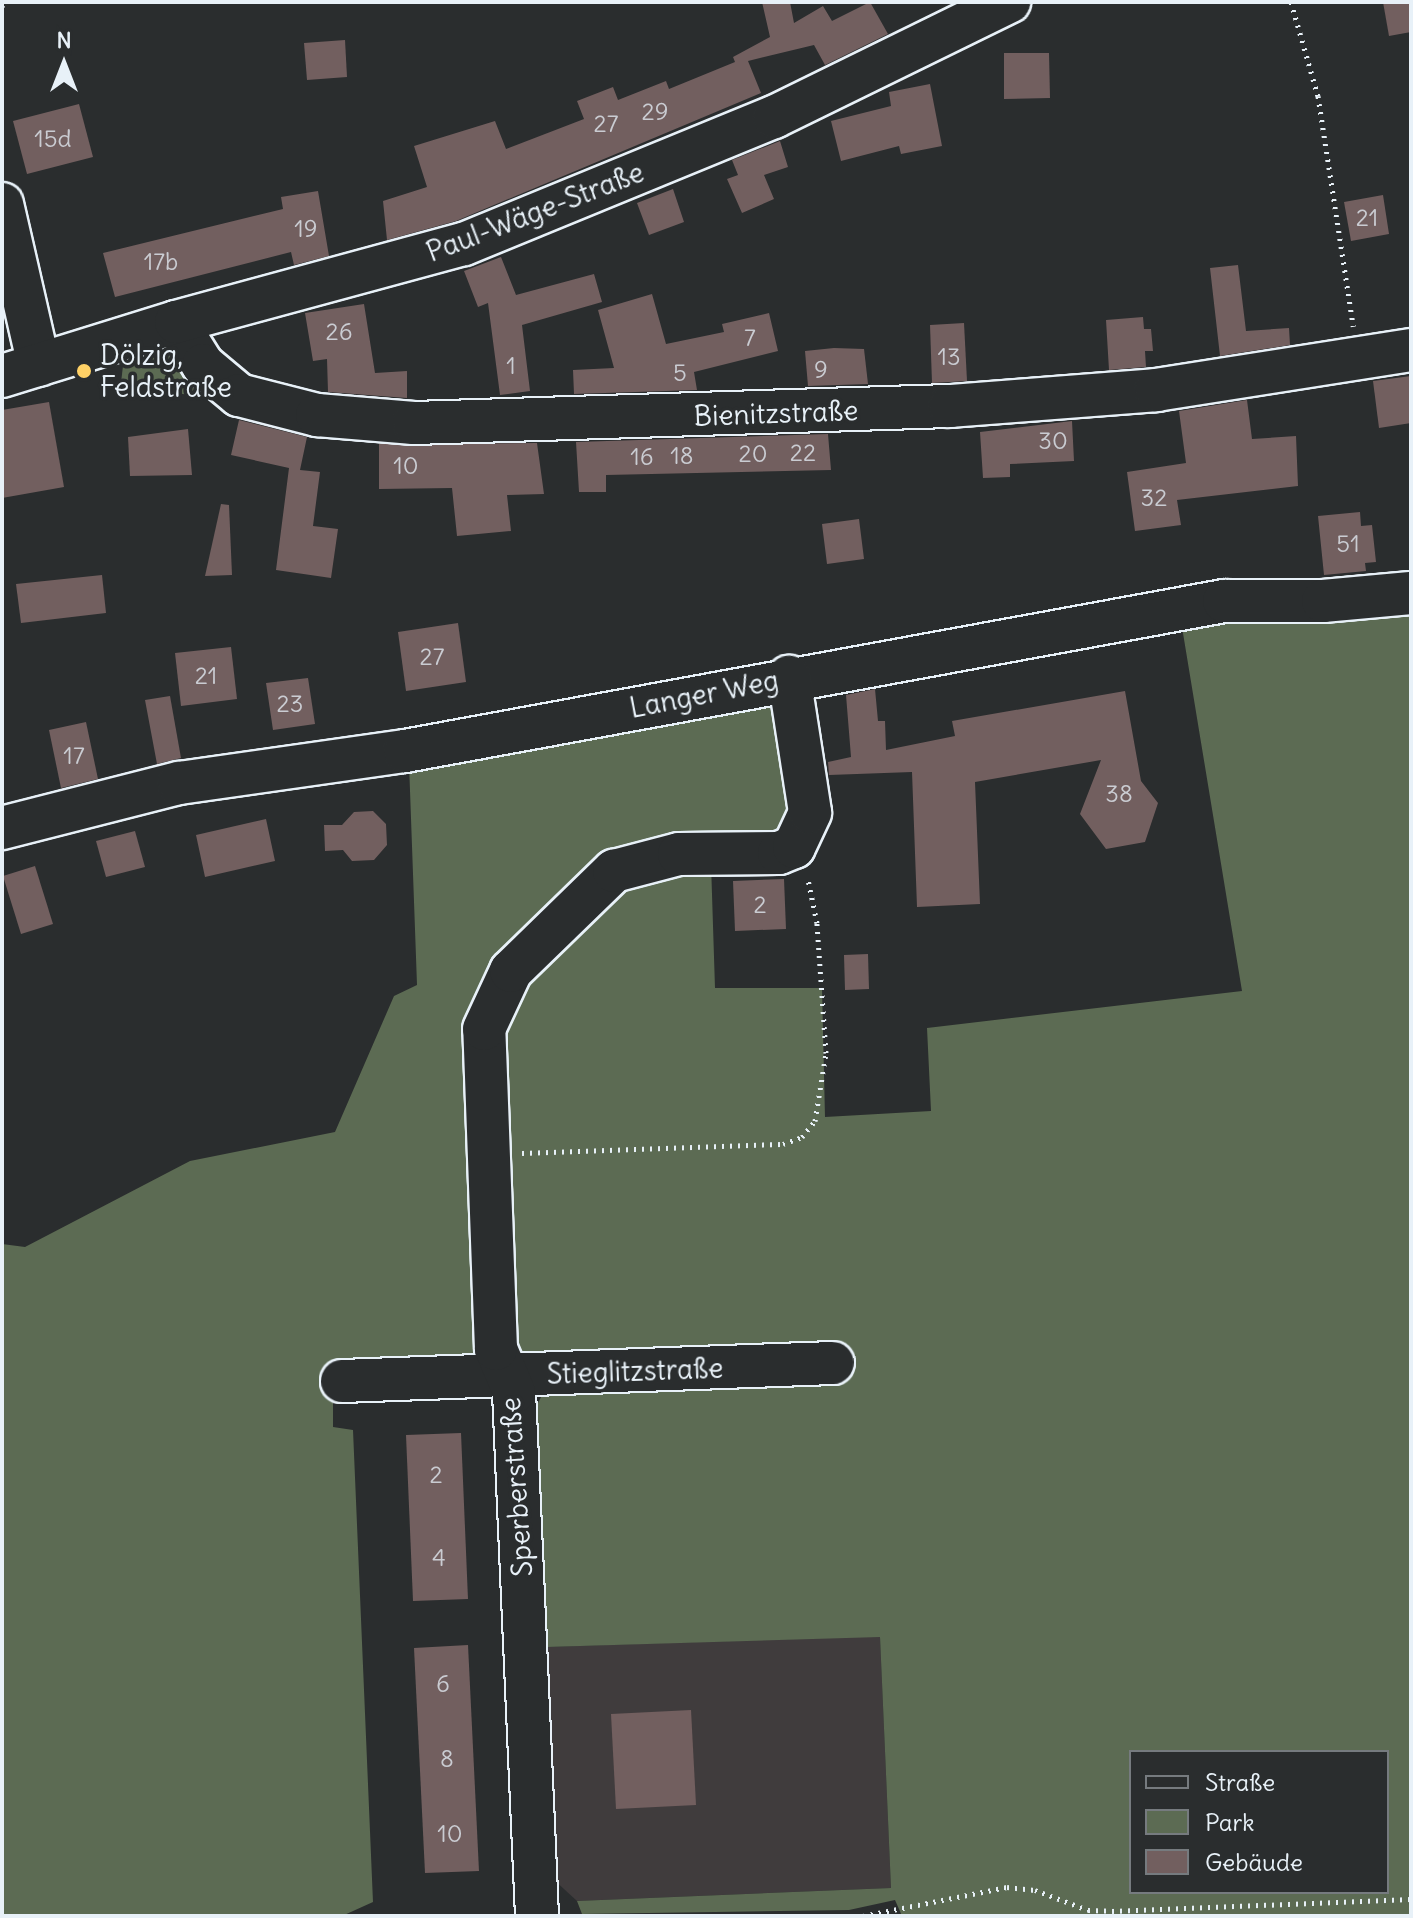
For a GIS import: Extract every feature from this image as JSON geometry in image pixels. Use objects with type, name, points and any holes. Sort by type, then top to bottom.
[{"type":"street","name":"Paul-Wäge-Straße","points":[[2,204],[21,371],[176,322],[464,244],[774,117],[1009,2]]},
{"type":"street","name":"Bienitzstraße","points":[[176,322],[203,365],[239,395],[317,415],[414,423],[950,406],[1156,390],[1411,350]]},
{"type":"street","name":"Langer Weg","points":[[2,828],[179,783],[326,764],[789,677],[1224,601],[1323,601],[1411,593]]},
{"type":"street","points":[[789,677],[810,812],[794,847]]},
{"type":"street","name":"Sperberstraße","points":[[537,1916],[514,1392],[496,1349],[484,1029],[494,999],[511,971],[614,871],[679,854],[779,853],[794,847]]},
{"type":"street","name":"Stieglitzstraße","points":[[342,1381],[833,1363]]},
{"type":"path","points":[[1291,2],[1318,96],[1357,360]]},
{"type":"path","points":[[489,1154],[783,1144],[802,1137],[815,1121],[826,1053],[817,923],[807,875],[794,847]]},
{"type":"path","points":[[863,1916],[1007,1887],[1112,1911],[1411,1899]]},
{"type":"shaded area","points":[[880,1636],[891,1888],[577,1901],[552,1878],[547,1647]]},
{"type":"green space","points":[[161,350],[180,361],[211,399],[121,383],[124,357]]},
{"type":"green space","points":[[1411,600],[1411,1916],[902,1916],[895,1900],[849,1910],[582,1914],[577,1901],[891,1888],[880,1637],[547,1647],[533,1413],[545,1389],[515,1363],[500,1004],[598,894],[711,863],[715,988],[822,988],[825,1117],[931,1111],[927,1028],[1242,991],[1181,621]]},
{"type":"green space","points":[[758,701],[777,712],[795,810],[784,826],[771,837],[642,849],[494,977],[479,1364],[333,1391],[333,1427],[353,1430],[373,1902],[342,1916],[2,1916],[2,1244],[25,1247],[190,1161],[335,1132],[394,996],[417,985],[409,763]]},
{"type":"building","points":[[762,2],[790,2],[794,23],[823,6],[832,21],[870,2],[888,34],[825,65],[814,45],[748,61],[761,93],[456,221],[387,240],[383,201],[427,187],[414,146],[495,121],[506,149],[584,119],[577,101],[613,87],[618,100],[666,81],[669,89],[735,62],[733,57],[770,37]]},
{"type":"building","points":[[1383,2],[1411,2],[1411,32],[1389,36]]},
{"type":"building","points":[[345,40],[347,77],[307,80],[304,43]]},
{"type":"building","points":[[1004,53],[1049,53],[1050,98],[1004,99]]},
{"type":"building","points":[[930,84],[942,146],[901,154],[899,146],[841,161],[831,121],[891,106],[889,92]]},
{"type":"building","points":[[79,104],[93,157],[27,174],[13,121]]},
{"type":"building","points":[[780,141],[788,167],[764,175],[774,199],[742,213],[727,179],[738,175],[732,160]]},
{"type":"building","points":[[673,189],[684,222],[649,235],[637,203]]},
{"type":"building","points":[[318,191],[329,256],[294,265],[291,252],[115,297],[103,253],[283,209],[281,197]]},
{"type":"building","points":[[1383,195],[1389,234],[1351,241],[1344,202]]},
{"type":"building","points":[[501,257],[516,295],[594,274],[602,302],[522,325],[530,391],[500,395],[488,303],[478,307],[464,271]]},
{"type":"building","points":[[1238,265],[1246,331],[1289,328],[1290,345],[1220,356],[1210,268]]},
{"type":"building","points":[[652,294],[666,344],[724,332],[722,324],[769,313],[778,351],[694,372],[697,390],[574,394],[573,370],[614,368],[598,310]]},
{"type":"building","points":[[364,304],[375,373],[407,371],[407,398],[328,392],[327,359],[313,361],[305,313]]},
{"type":"building","points":[[1143,317],[1144,329],[1151,329],[1153,351],[1145,351],[1146,367],[1109,370],[1106,320]]},
{"type":"building","points":[[964,323],[967,381],[932,383],[930,325]]},
{"type":"building","points":[[864,349],[868,384],[808,386],[805,351]]},
{"type":"building","points":[[1411,376],[1411,423],[1379,428],[1373,381]]},
{"type":"building","points":[[1247,400],[1252,439],[1296,436],[1298,486],[1177,500],[1181,525],[1135,531],[1127,472],[1186,463],[1179,411]]},
{"type":"building","points":[[49,402],[64,487],[2,498],[2,410]]},
{"type":"building","points":[[239,420],[307,437],[300,470],[320,472],[313,526],[338,529],[331,578],[276,570],[289,468],[231,455]]},
{"type":"building","points":[[1072,421],[1074,461],[1010,464],[1010,477],[983,478],[980,432]]},
{"type":"building","points":[[188,429],[192,475],[130,476],[128,437]]},
{"type":"building","points":[[828,434],[831,470],[606,475],[606,492],[579,492],[576,442]]},
{"type":"building","points":[[537,443],[544,494],[507,495],[511,531],[457,536],[452,488],[379,489],[379,444]]},
{"type":"building","points":[[221,504],[229,505],[232,575],[205,576]]},
{"type":"building","points":[[1360,512],[1361,526],[1372,525],[1376,562],[1365,563],[1366,571],[1324,575],[1318,516]]},
{"type":"building","points":[[859,519],[864,559],[827,564],[822,524]]},
{"type":"building","points":[[102,575],[106,613],[21,623],[16,584]]},
{"type":"building","points":[[458,623],[466,682],[406,691],[398,632]]},
{"type":"building","points":[[231,647],[237,699],[181,706],[175,653]]},
{"type":"building","points":[[308,678],[315,724],[273,730],[266,683]]},
{"type":"building","points":[[875,689],[878,721],[885,721],[886,750],[955,736],[952,721],[1125,691],[1141,781],[1158,803],[1145,842],[1106,849],[1080,814],[1101,760],[975,782],[980,904],[917,907],[912,772],[829,775],[828,762],[851,757],[846,695]]},
{"type":"building","points":[[170,696],[181,758],[157,764],[145,700]]},
{"type":"building","points":[[86,722],[98,779],[61,788],[49,730]]},
{"type":"building","points":[[373,811],[386,824],[387,845],[374,860],[352,861],[343,850],[325,851],[324,825],[342,825],[354,812]]},
{"type":"building","points":[[266,819],[275,861],[205,877],[196,835]]},
{"type":"building","points":[[135,831],[145,867],[106,877],[96,841]]},
{"type":"building","points":[[35,866],[53,924],[21,934],[3,876]]},
{"type":"building","points":[[784,879],[786,929],[735,931],[733,881]]},
{"type":"building","points":[[868,954],[869,989],[845,990],[844,955]]},
{"type":"building","points":[[461,1433],[468,1599],[413,1601],[406,1435]]},
{"type":"building","points":[[468,1645],[479,1871],[425,1873],[414,1648]]},
{"type":"building","points":[[691,1710],[696,1805],[616,1809],[611,1714]]},
{"type":"place","name":"Dölzig, Feldstraße","points":[[84,371]]}]
